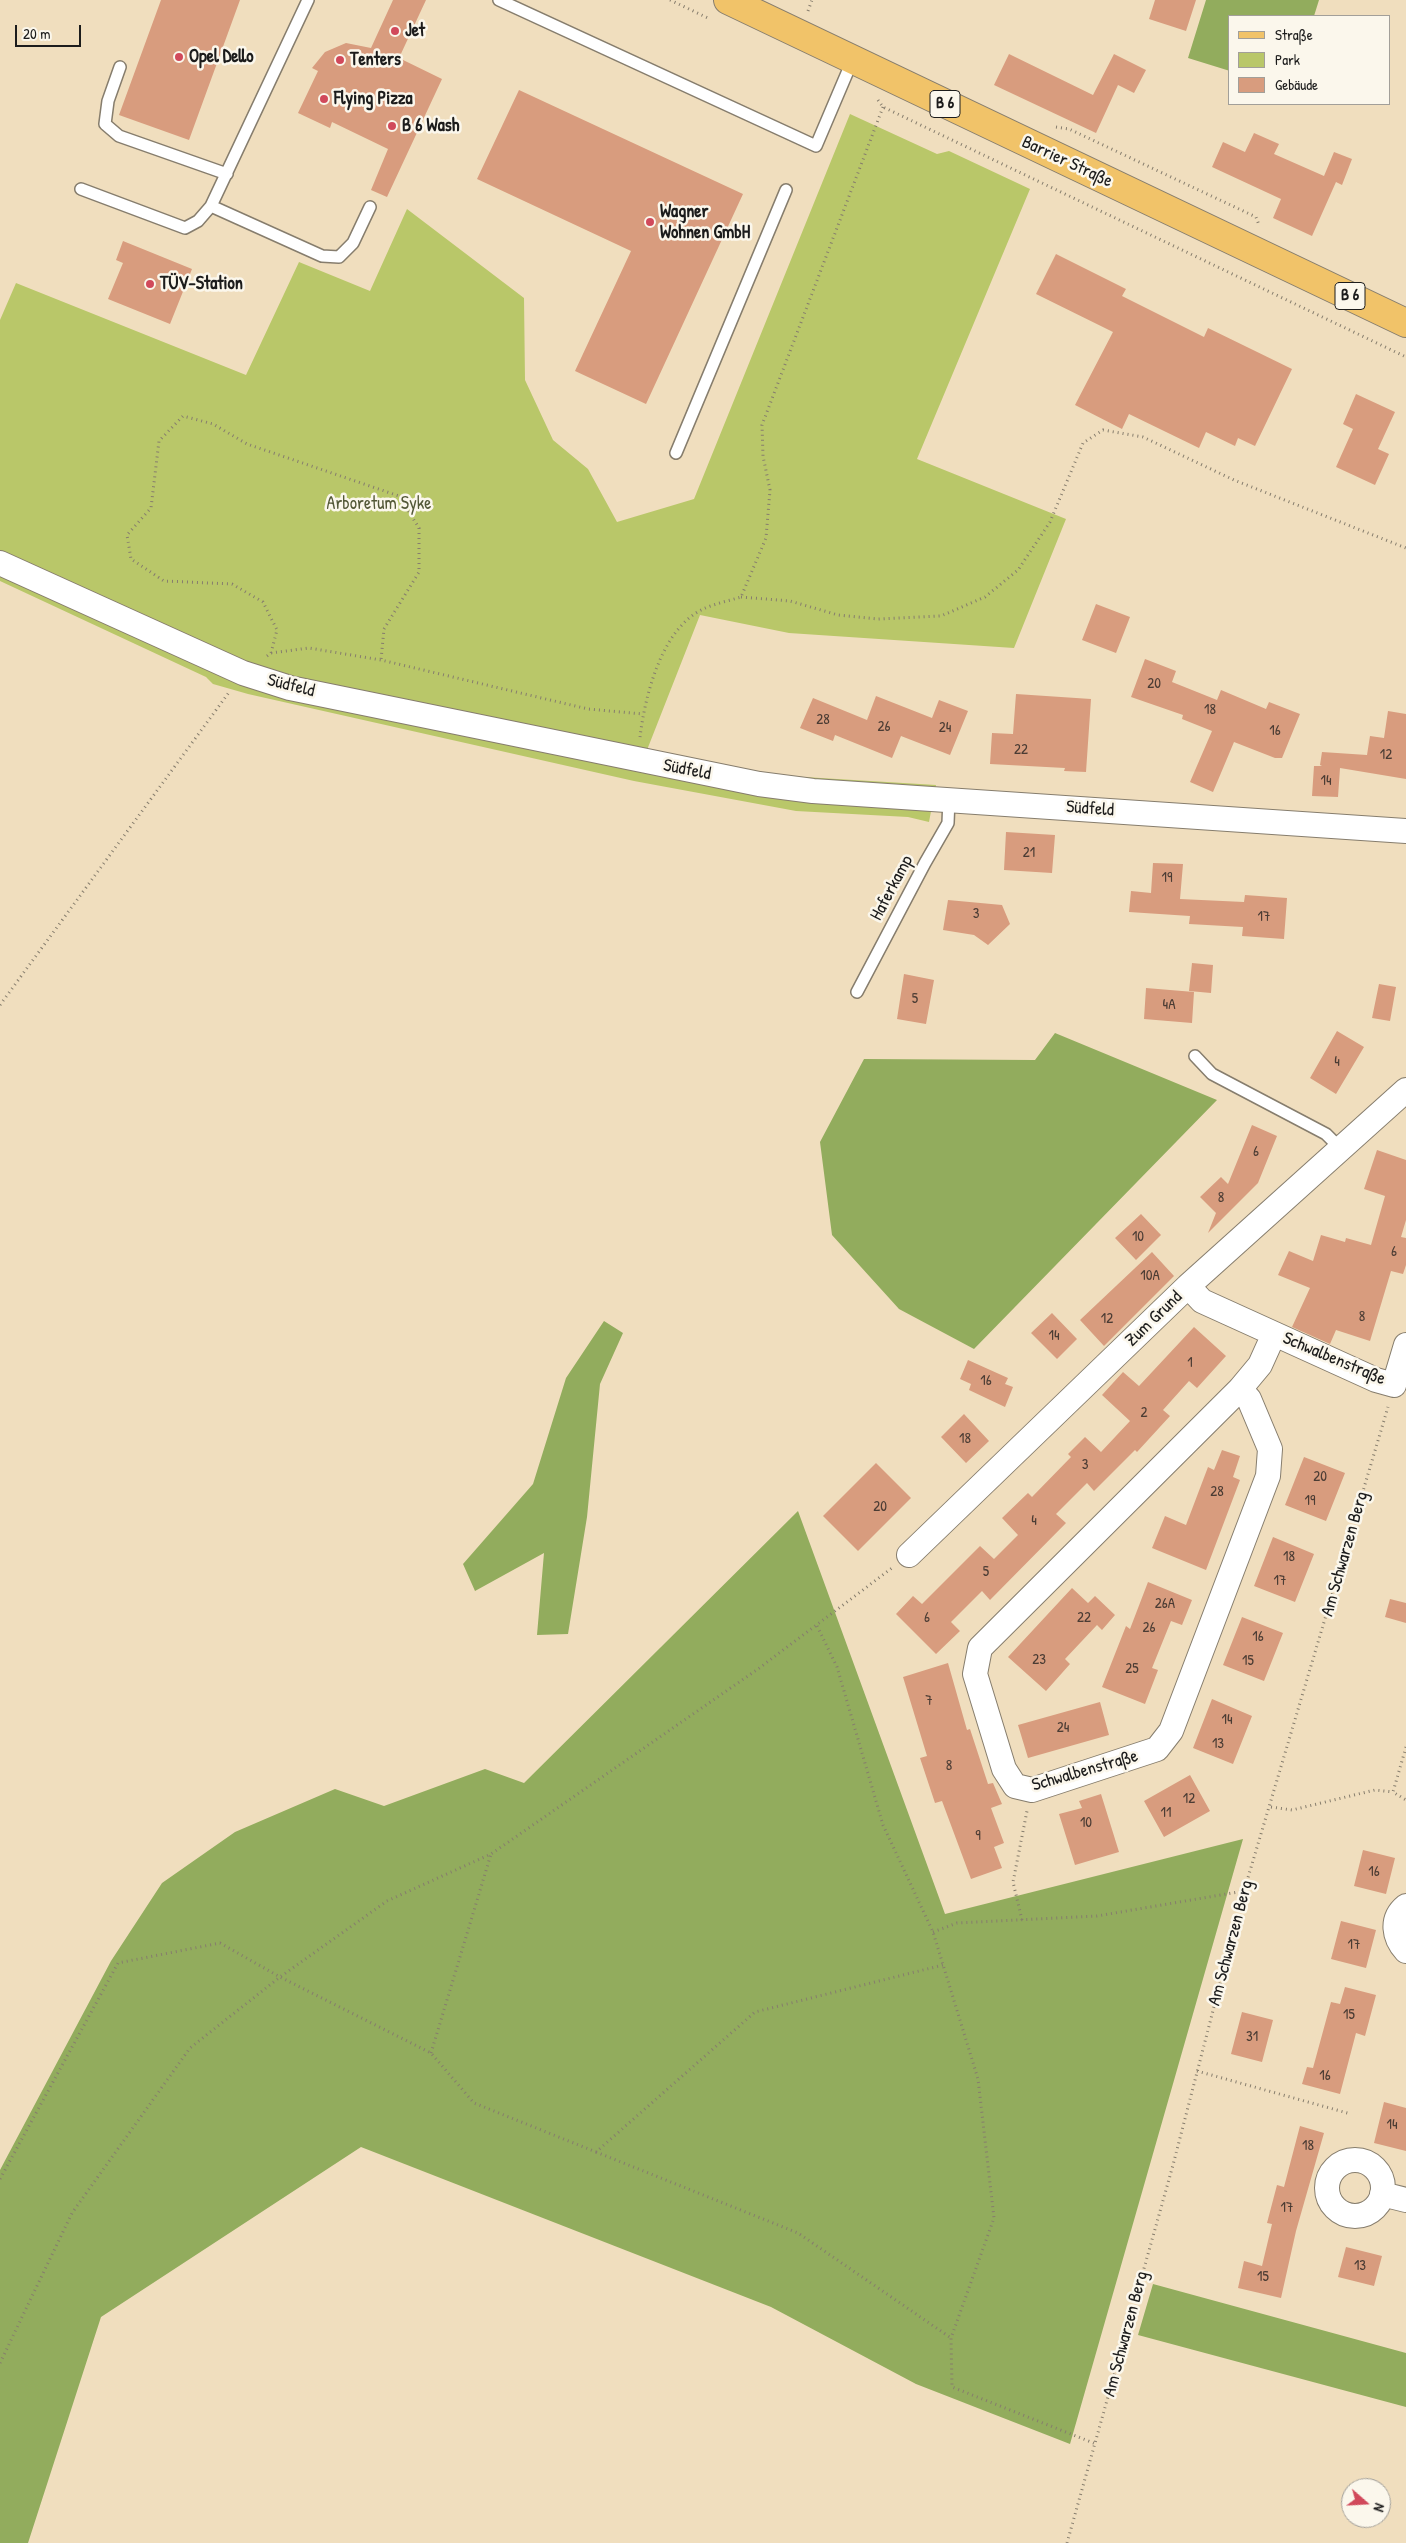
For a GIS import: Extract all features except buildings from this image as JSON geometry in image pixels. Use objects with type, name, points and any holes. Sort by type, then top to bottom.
[{"type":"main road","name":"Barrier Straße","points":[[721,10],[853,59],[1406,323]]},
{"type":"street","name":"Südfeld","points":[[0,563],[243,673],[290,688],[759,784],[813,791],[1406,831]]},
{"type":"street","name":"Zum Grund","points":[[909,1556],[1188,1286],[1406,1090]]},
{"type":"street","name":"Schwalbenstraße","points":[[1188,1286],[1202,1301],[1376,1380],[1394,1385]]},
{"type":"street","name":"Schwalbenstraße","points":[[1240,1389],[1248,1399],[1270,1449],[1268,1476],[1171,1731],[1157,1750],[1032,1790],[1014,1786],[1004,1769],[975,1674],[980,1648],[1240,1389],[1260,1365],[1274,1334]]},
{"type":"street","points":[[1394,1385],[1406,1345]]},
{"type":"street","points":[[1406,1906],[1397,1918],[1395,1927],[1396,1936],[1406,1951]]},
{"type":"street","points":[[1382,2194],[1406,2200]]},
{"type":"lane","points":[[81,189],[185,228],[198,221],[211,206],[227,174],[308,0]]},
{"type":"lane","points":[[499,0],[816,146],[853,59]]},
{"type":"lane","points":[[120,67],[108,101],[105,124],[118,136],[227,174]]},
{"type":"lane","points":[[676,453],[786,190]]},
{"type":"lane","points":[[211,206],[322,256],[339,257],[354,243],[370,207]]},
{"type":"lane","name":"Haferkamp","points":[[857,992],[925,862],[948,823],[949,799]]},
{"type":"lane","points":[[1195,1056],[1212,1074],[1326,1134],[1340,1148]]},
{"type":"path","points":[[670,0],[721,10]]},
{"type":"path","points":[[808,11],[812,0]]},
{"type":"path","points":[[876,98],[883,107],[1406,357]]},
{"type":"path","points":[[741,597],[766,538],[770,490],[763,456],[762,425],[883,107]]},
{"type":"path","points":[[271,653],[277,630],[264,602],[232,584],[164,581],[131,559],[127,535],[151,508],[159,441],[183,416],[213,424],[247,444],[399,496],[419,528],[419,572],[384,629],[381,660]]},
{"type":"path","points":[[633,759],[654,675],[670,640],[683,622],[701,610],[741,597],[790,601],[838,615],[878,619],[941,616],[985,597],[1018,570],[1050,522],[1083,443],[1103,430],[1143,437],[1234,480],[1406,548]]},
{"type":"path","points":[[0,1005],[243,673],[271,653],[308,648],[381,660],[588,709],[643,714]]},
{"type":"path","name":"Am Schwarzen Berg","points":[[1066,2543],[1096,2444],[1244,1891],[1271,1807],[1394,1385]]},
{"type":"path","points":[[0,2363],[72,2213],[190,2048],[280,1977],[387,1901],[491,1854],[817,1626],[909,1556]]},
{"type":"path","points":[[817,1626],[836,1667],[883,1825],[933,1932],[978,2079],[994,2218],[951,2338],[952,2387],[1096,2444]]},
{"type":"path","points":[[1393,1792],[1406,1747]]},
{"type":"path","points":[[1022,1920],[1013,1882],[1032,1790]]},
{"type":"path","points":[[1271,1807],[1292,1810],[1375,1790],[1393,1792],[1406,1800]]},
{"type":"path","points":[[431,2053],[491,1854]]},
{"type":"path","points":[[933,1932],[957,1923],[1097,1916],[1244,1891]]},
{"type":"path","points":[[0,2179],[118,1963],[220,1942],[280,1977],[431,2053],[474,2103],[798,2233],[951,2338]]},
{"type":"path","points":[[596,2152],[755,2012],[944,1965]]},
{"type":"path","points":[[1197,2072],[1351,2114]]},
{"type":"green space","points":[[1206,0],[1319,0],[1314,15],[1228,15],[1228,70],[1188,58]]},
{"type":"green space","name":"Arboretum Syke","points":[[850,114],[937,154],[949,151],[1030,189],[917,459],[1066,519],[1014,648],[789,633],[700,615],[647,750],[771,775],[936,785],[929,822],[908,817],[796,811],[634,781],[248,694],[213,684],[206,677],[0,581],[0,320],[16,283],[246,375],[299,262],[370,291],[407,209],[524,298],[525,380],[553,440],[588,469],[617,522],[694,499]]},
{"type":"green space","points":[[1055,1033],[1217,1100],[974,1349],[899,1309],[832,1235],[820,1142],[864,1059],[1035,1060]]},
{"type":"green space","points":[[604,1321],[623,1333],[600,1384],[587,1517],[568,1634],[537,1635],[544,1553],[475,1591],[463,1564],[533,1484],[566,1378]]},
{"type":"green space","points":[[798,1511],[945,1914],[1243,1839],[1070,2444],[916,2384],[771,2307],[361,2147],[101,2317],[28,2543],[0,2543],[0,2170],[111,1961],[162,1883],[235,1832],[335,1789],[384,1806],[485,1769],[524,1783]]},
{"type":"green space","points":[[1153,2284],[1406,2353],[1406,2407],[1138,2335]]},
{"type":"place","name":"Jet","points":[[395,31]]},
{"type":"place","name":"Opel Dello","points":[[179,57]]},
{"type":"place","name":"Tenters","points":[[340,60]]},
{"type":"place","name":"Flying Pizza","points":[[324,99]]},
{"type":"place","name":"B 6 Wash","points":[[392,126]]},
{"type":"place","name":"Wagner Wohnen GmbH","points":[[650,222]]},
{"type":"place","name":"TÜV-Station","points":[[150,284]]}]
